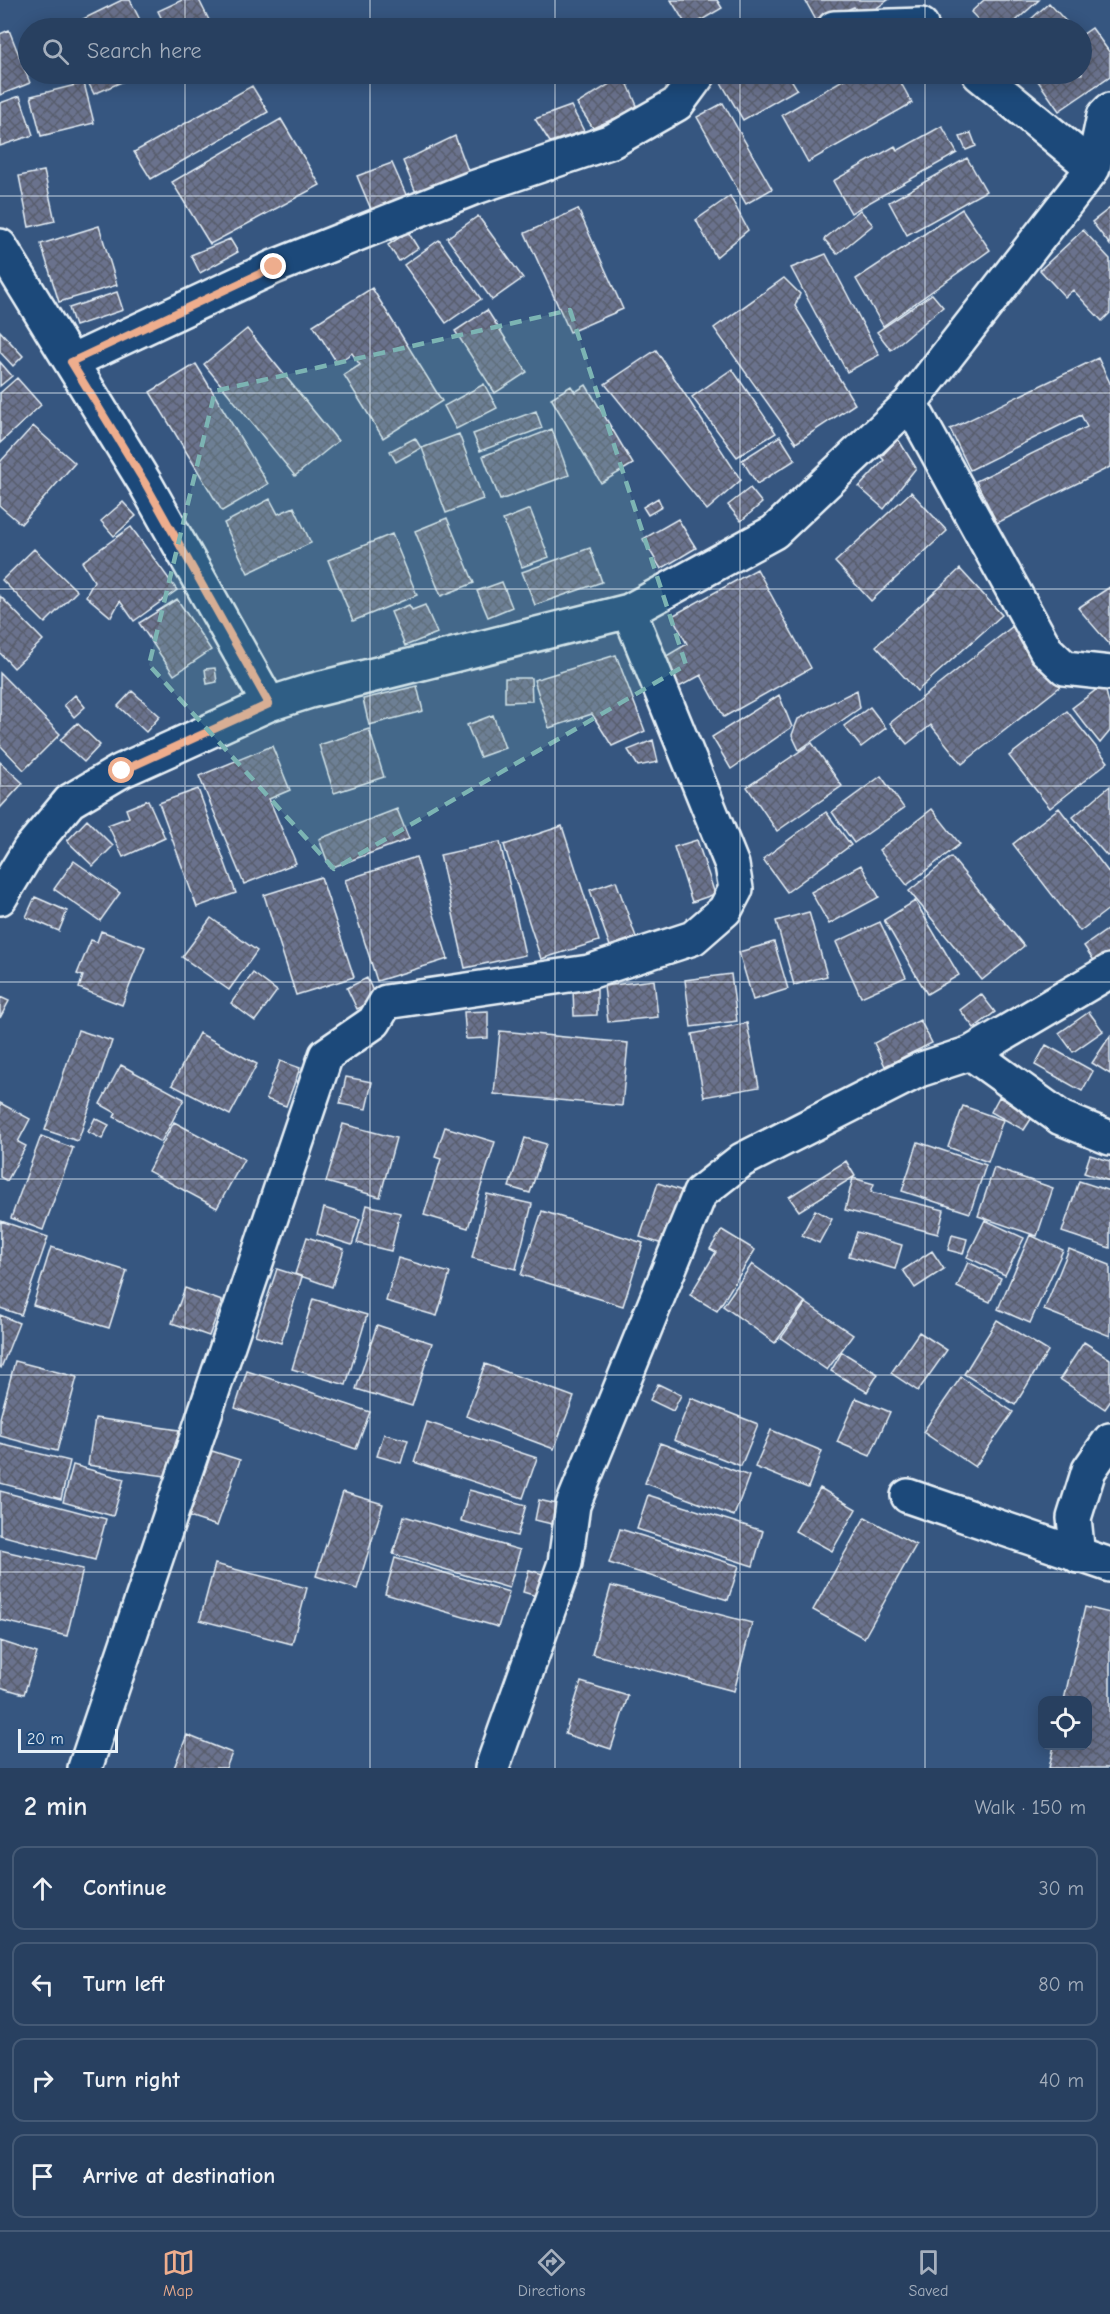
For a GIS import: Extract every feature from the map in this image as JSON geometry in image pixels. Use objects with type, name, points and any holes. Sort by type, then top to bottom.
[{"type":"street","points":[[71,362],[274,267],[473,188],[612,141],[677,104],[692,84]]},
{"type":"street","points":[[991,84],[1093,168]]},
{"type":"street","points":[[0,898],[29,850],[70,801],[122,771],[269,704],[310,691],[629,611],[774,532],[910,403],[1093,168],[1104,116],[1110,110]]},
{"type":"street","points":[[0,246],[145,483],[269,704]]},
{"type":"street","points":[[910,403],[1046,650],[1065,668],[1110,673]]},
{"type":"street","points":[[85,1768],[326,1055],[374,1022],[386,1002],[589,972],[693,938],[725,910],[736,889],[732,865],[629,611]]},
{"type":"street","points":[[492,1768],[565,1563],[573,1505],[700,1193],[742,1160],[920,1070],[971,1053],[1110,971]]},
{"type":"street","points":[[971,1053],[1061,1118],[1110,1138]]},
{"type":"street","points":[[1078,1556],[1074,1518],[1089,1470],[1110,1440]]},
{"type":"street","points":[[908,1496],[1078,1556],[1110,1565]]},
{"type":"highlighted area","points":[[570,310],[686,665],[334,869],[149,665],[215,391]]},
{"type":"building","points":[[122,0],[130,0],[139,18],[85,18]]},
{"type":"building","points":[[182,0],[199,0],[208,18],[161,18],[158,11]]},
{"type":"building","points":[[671,0],[717,0],[722,8],[705,18],[682,18]]},
{"type":"building","points":[[805,0],[888,0],[862,18],[854,7],[827,18],[815,18]]},
{"type":"building","points":[[984,0],[1039,0],[1019,18],[977,18],[971,12]]},
{"type":"building","points":[[1049,3],[1063,18],[1032,18]]},
{"type":"building","points":[[1092,28],[1110,53],[1110,76],[1059,111],[1040,84],[1092,84]]},
{"type":"building","points":[[9,30],[18,53],[18,84],[28,84],[0,95],[0,34]]},
{"type":"building","points":[[84,84],[94,123],[41,136],[31,96]]},
{"type":"building","points":[[89,84],[117,84],[94,94]]},
{"type":"building","points":[[609,84],[628,84],[638,108],[593,128],[577,104]]},
{"type":"building","points":[[722,84],[794,84],[797,89],[743,120]]},
{"type":"building","points":[[836,84],[902,84],[912,103],[808,162],[782,115]]},
{"type":"building","points":[[252,86],[268,112],[151,179],[134,152]]},
{"type":"building","points":[[20,96],[33,135],[0,146],[0,103]]},
{"type":"building","points":[[723,103],[772,189],[746,204],[697,117]]},
{"type":"building","points":[[571,106],[584,131],[550,142],[535,119]]},
{"type":"building","points":[[281,119],[320,185],[210,244],[172,182]]},
{"type":"building","points":[[942,126],[957,153],[851,213],[833,181],[895,146],[897,151]]},
{"type":"building","points":[[971,133],[976,146],[966,150],[960,137]]},
{"type":"building","points":[[455,136],[470,176],[417,195],[403,161]]},
{"type":"building","points":[[967,158],[986,191],[907,235],[889,202]]},
{"type":"building","points":[[392,163],[408,199],[373,214],[357,176]]},
{"type":"building","points":[[44,171],[55,221],[29,227],[19,176]]},
{"type":"building","points":[[730,196],[748,230],[716,257],[696,220]]},
{"type":"building","points":[[1110,208],[1110,245],[1092,222]]},
{"type":"building","points":[[578,209],[623,309],[570,332],[525,233]]},
{"type":"building","points":[[962,209],[990,250],[883,326],[856,279]]},
{"type":"building","points":[[860,210],[873,225],[837,254],[824,239]]},
{"type":"building","points":[[478,216],[523,278],[492,300],[447,238]]},
{"type":"building","points":[[99,226],[117,285],[59,302],[41,244]]},
{"type":"building","points":[[1083,230],[1110,259],[1110,313],[1102,321],[1073,290],[1065,297],[1040,270]]},
{"type":"building","points":[[408,232],[418,248],[399,261],[388,245]]},
{"type":"building","points":[[230,239],[238,252],[200,273],[191,255]]},
{"type":"building","points":[[439,240],[481,299],[446,323],[404,265]]},
{"type":"building","points":[[826,254],[879,355],[847,372],[791,268]]},
{"type":"building","points":[[784,278],[800,294],[795,306],[855,404],[796,443],[714,328]]},
{"type":"building","points":[[372,288],[442,401],[383,438],[344,375],[360,365],[352,353],[337,363],[313,325]]},
{"type":"building","points":[[117,292],[123,310],[75,326],[69,308]]},
{"type":"building","points":[[932,294],[943,307],[891,350],[877,332]]},
{"type":"building","points":[[487,310],[527,372],[495,393],[455,331]]},
{"type":"building","points":[[247,329],[338,441],[295,476],[204,364]]},
{"type":"building","points":[[0,331],[23,356],[13,366],[0,352]]},
{"type":"building","points":[[656,350],[741,480],[707,510],[605,384]]},
{"type":"building","points":[[1098,358],[1110,383],[1110,467],[997,523],[976,481],[1087,427],[1081,415],[970,470],[950,429]]},
{"type":"building","points":[[0,362],[12,376],[0,386]]},
{"type":"building","points":[[196,364],[268,484],[222,511],[150,392]]},
{"type":"building","points":[[732,369],[776,433],[737,457],[692,397]]},
{"type":"building","points":[[17,378],[41,405],[0,443],[0,393]]},
{"type":"building","points":[[484,384],[497,408],[456,429],[444,406]]},
{"type":"building","points":[[586,385],[633,464],[601,483],[551,398],[571,386],[575,392]]},
{"type":"building","points":[[536,411],[542,428],[480,451],[473,434]]},
{"type":"building","points":[[33,426],[75,463],[21,524],[0,506],[0,462]]},
{"type":"building","points":[[552,429],[569,475],[500,500],[483,456]]},
{"type":"building","points":[[459,434],[483,499],[446,513],[422,448]]},
{"type":"building","points":[[780,436],[795,460],[757,484],[742,460]]},
{"type":"building","points":[[415,438],[421,448],[396,462],[390,451]]},
{"type":"building","points":[[898,439],[916,468],[884,509],[859,487],[884,460],[881,457]]},
{"type":"building","points":[[750,488],[762,503],[741,521],[728,505]]},
{"type":"building","points":[[911,492],[947,531],[871,601],[835,562]]},
{"type":"building","points":[[658,498],[662,507],[648,515],[643,507]]},
{"type":"building","points":[[270,499],[278,514],[294,507],[311,543],[248,573],[224,523]]},
{"type":"building","points":[[123,502],[136,516],[114,536],[101,521]]},
{"type":"building","points":[[530,509],[549,557],[522,567],[503,520]]},
{"type":"building","points":[[447,518],[474,583],[441,596],[415,531]]},
{"type":"building","points":[[678,519],[696,548],[661,569],[643,539]]},
{"type":"building","points":[[131,527],[177,590],[134,621],[120,601],[111,617],[86,596],[94,581],[82,562]]},
{"type":"building","points":[[392,534],[417,595],[353,621],[328,560]]},
{"type":"building","points":[[590,548],[602,582],[535,605],[522,572]]},
{"type":"building","points":[[34,549],[77,591],[45,623],[2,580]]},
{"type":"building","points":[[757,569],[811,668],[724,717],[701,675],[679,687],[663,658],[687,644],[672,616]]},
{"type":"building","points":[[960,569],[1002,615],[917,691],[876,646]]},
{"type":"building","points":[[502,582],[512,607],[488,617],[477,591]]},
{"type":"building","points":[[1110,587],[1110,645],[1078,608]]},
{"type":"building","points":[[0,596],[43,640],[14,668],[0,653]]},
{"type":"building","points":[[177,599],[211,650],[174,675],[139,623]]},
{"type":"building","points":[[409,605],[412,610],[425,605],[437,633],[405,646],[391,612]]},
{"type":"building","points":[[1013,626],[1061,686],[962,764],[931,725],[907,744],[890,723]]},
{"type":"building","points":[[616,655],[645,731],[612,746],[592,714],[549,728],[534,680]]},
{"type":"building","points":[[215,668],[217,682],[207,684],[205,669]]},
{"type":"building","points":[[0,673],[60,734],[24,770],[0,745]]},
{"type":"building","points":[[505,678],[531,678],[532,701],[505,702]]},
{"type":"building","points":[[1104,684],[1110,707],[1110,731],[1100,743],[1072,708]]},
{"type":"building","points":[[417,686],[423,711],[369,725],[363,699]]},
{"type":"building","points":[[857,690],[860,708],[799,750],[792,735],[798,719]]},
{"type":"building","points":[[132,691],[160,716],[146,732],[118,706]]},
{"type":"building","points":[[75,695],[85,707],[74,717],[64,705]]},
{"type":"building","points":[[779,695],[792,727],[731,769],[712,737]]},
{"type":"building","points":[[870,707],[886,728],[861,747],[844,726]]},
{"type":"building","points":[[1067,711],[1108,762],[1050,808],[1009,756]]},
{"type":"building","points":[[493,715],[505,748],[480,757],[467,725]]},
{"type":"building","points":[[77,723],[100,745],[84,762],[60,740]]},
{"type":"building","points":[[369,729],[384,777],[334,793],[319,745]]},
{"type":"building","points":[[653,740],[658,762],[638,766],[628,750]]},
{"type":"building","points":[[812,743],[842,786],[777,831],[747,787]]},
{"type":"building","points":[[272,746],[290,790],[269,799],[296,863],[244,884],[199,776]]},
{"type":"building","points":[[0,762],[23,783],[0,808]]},
{"type":"building","points":[[881,776],[904,808],[854,843],[832,812]]},
{"type":"building","points":[[1110,786],[1110,854],[1107,856],[1073,817]]},
{"type":"building","points":[[198,789],[236,893],[197,907],[159,803]]},
{"type":"building","points":[[148,800],[165,838],[123,857],[108,825],[129,817],[126,809]]},
{"type":"building","points":[[1059,808],[1110,874],[1110,908],[1080,931],[1013,844]]},
{"type":"building","points":[[397,809],[409,839],[330,868],[319,839]]},
{"type":"building","points":[[932,809],[960,844],[907,885],[879,850]]},
{"type":"building","points":[[826,812],[851,845],[787,892],[763,859]]},
{"type":"building","points":[[87,820],[113,846],[93,866],[67,841]]},
{"type":"building","points":[[562,826],[599,941],[541,959],[504,845]]},
{"type":"building","points":[[697,840],[715,894],[692,902],[674,847]]},
{"type":"building","points":[[500,842],[525,955],[465,968],[440,855]]},
{"type":"building","points":[[416,857],[448,959],[377,981],[345,880]]},
{"type":"building","points":[[951,857],[1024,946],[982,980],[909,891]]},
{"type":"building","points":[[74,861],[120,893],[100,921],[54,889]]},
{"type":"building","points":[[861,865],[879,897],[829,924],[811,892]]},
{"type":"building","points":[[321,877],[354,977],[296,995],[264,895]]},
{"type":"building","points":[[616,881],[636,937],[610,946],[590,890]]},
{"type":"building","points":[[35,897],[67,911],[59,931],[26,917]]},
{"type":"building","points":[[915,901],[959,975],[927,994],[884,920]]},
{"type":"building","points":[[809,912],[827,976],[794,985],[776,921]]},
{"type":"building","points":[[211,918],[257,951],[229,990],[182,957]]},
{"type":"building","points":[[880,922],[906,977],[861,997],[836,942]]},
{"type":"building","points":[[1110,928],[1110,961],[1099,968],[1084,946]]},
{"type":"building","points":[[101,931],[145,947],[122,1005],[79,988],[83,976],[77,974],[91,940],[97,942]]},
{"type":"building","points":[[774,942],[788,989],[753,1000],[739,952]]},
{"type":"building","points":[[253,973],[277,991],[255,1021],[231,1003]]},
{"type":"building","points":[[731,974],[737,1021],[691,1027],[685,980]]},
{"type":"building","points":[[367,978],[377,1000],[357,1009],[347,988]]},
{"type":"building","points":[[654,980],[658,1017],[608,1022],[604,986]]},
{"type":"building","points":[[597,988],[597,1015],[574,1016],[573,989]]},
{"type":"building","points":[[981,994],[995,1012],[974,1028],[960,1010]]},
{"type":"building","points":[[0,997],[9,1001],[0,1018]]},
{"type":"building","points":[[488,1011],[488,1038],[466,1039],[464,1012]]},
{"type":"building","points":[[1089,1012],[1103,1031],[1073,1052],[1059,1033]]},
{"type":"building","points":[[920,1020],[932,1043],[885,1066],[874,1043]]},
{"type":"building","points":[[747,1023],[759,1087],[704,1097],[692,1034]]},
{"type":"building","points":[[78,1030],[112,1041],[78,1141],[45,1130]]},
{"type":"building","points":[[500,1031],[628,1043],[622,1106],[494,1094]]},
{"type":"building","points":[[199,1033],[257,1064],[230,1115],[172,1085]]},
{"type":"building","points":[[1110,1036],[1110,1074],[1092,1063]]},
{"type":"building","points":[[1046,1045],[1093,1071],[1082,1091],[1035,1065]]},
{"type":"building","points":[[280,1061],[300,1068],[286,1106],[266,1099]]},
{"type":"building","points":[[121,1065],[184,1099],[161,1142],[114,1117],[116,1113],[100,1104]]},
{"type":"building","points":[[346,1077],[372,1082],[366,1109],[340,1104]]},
{"type":"building","points":[[999,1097],[1033,1116],[1024,1130],[991,1112]]},
{"type":"building","points":[[0,1103],[30,1119],[18,1142],[26,1146],[7,1181],[0,1177]]},
{"type":"building","points":[[963,1106],[1003,1120],[988,1162],[948,1147]]},
{"type":"building","points":[[95,1118],[109,1125],[102,1139],[88,1132]]},
{"type":"building","points":[[174,1122],[244,1159],[217,1208],[148,1171]]},
{"type":"building","points":[[343,1124],[396,1138],[380,1197],[326,1182]]},
{"type":"building","points":[[445,1127],[495,1142],[468,1228],[424,1215],[441,1159],[435,1157]]},
{"type":"building","points":[[41,1136],[73,1148],[43,1230],[11,1218]]},
{"type":"building","points":[[525,1138],[546,1144],[530,1193],[509,1187]]},
{"type":"building","points":[[918,1142],[986,1165],[970,1213],[902,1191]]},
{"type":"building","points":[[1090,1155],[1110,1161],[1110,1181],[1084,1173]]},
{"type":"building","points":[[846,1161],[855,1176],[799,1211],[789,1197]]},
{"type":"building","points":[[994,1168],[1053,1188],[1037,1236],[978,1216]]},
{"type":"building","points":[[853,1178],[874,1184],[871,1192],[944,1210],[938,1234],[845,1210]]},
{"type":"building","points":[[1079,1181],[1110,1191],[1110,1248],[1062,1232]]},
{"type":"building","points":[[658,1183],[689,1193],[672,1247],[640,1237]]},
{"type":"building","points":[[487,1194],[532,1204],[516,1269],[472,1258]]},
{"type":"building","points":[[367,1205],[400,1213],[391,1251],[357,1243]]},
{"type":"building","points":[[324,1208],[360,1219],[352,1245],[317,1234]]},
{"type":"building","points":[[815,1210],[832,1219],[819,1243],[802,1235]]},
{"type":"building","points":[[542,1211],[643,1243],[623,1306],[521,1275]]},
{"type":"building","points":[[985,1220],[1024,1238],[1005,1275],[967,1257]]},
{"type":"building","points":[[1,1221],[48,1237],[21,1315],[0,1308]]},
{"type":"building","points":[[722,1230],[755,1250],[717,1311],[690,1295],[716,1252],[710,1249]]},
{"type":"building","points":[[857,1232],[902,1245],[895,1269],[849,1256]]},
{"type":"building","points":[[952,1235],[967,1239],[963,1254],[948,1250]]},
{"type":"building","points":[[1030,1235],[1063,1250],[1030,1323],[998,1309]]},
{"type":"building","points":[[307,1237],[344,1249],[332,1287],[295,1274]]},
{"type":"building","points":[[51,1247],[127,1271],[109,1328],[33,1305]]},
{"type":"building","points":[[1069,1249],[1110,1265],[1110,1336],[1044,1310]]},
{"type":"building","points":[[932,1251],[944,1269],[915,1288],[903,1270]]},
{"type":"building","points":[[398,1258],[450,1273],[437,1316],[386,1301]]},
{"type":"building","points":[[968,1262],[1001,1278],[990,1302],[957,1287]]},
{"type":"building","points":[[752,1264],[805,1302],[775,1343],[723,1306]]},
{"type":"building","points":[[277,1269],[302,1277],[281,1343],[255,1335]]},
{"type":"building","points":[[185,1288],[222,1301],[209,1336],[172,1323]]},
{"type":"building","points":[[313,1299],[367,1315],[346,1385],[292,1369]]},
{"type":"building","points":[[806,1303],[853,1335],[827,1370],[781,1338]]},
{"type":"building","points":[[0,1315],[19,1323],[1,1368],[0,1367]]},
{"type":"building","points":[[997,1320],[1048,1351],[1015,1405],[964,1374]]},
{"type":"building","points":[[377,1325],[432,1343],[412,1406],[356,1389]]},
{"type":"building","points":[[919,1332],[947,1350],[918,1391],[891,1373]]},
{"type":"building","points":[[1084,1342],[1110,1359],[1110,1402],[1105,1409],[1060,1379]]},
{"type":"building","points":[[842,1352],[878,1374],[867,1392],[831,1371]]},
{"type":"building","points":[[15,1361],[77,1377],[57,1451],[0,1436],[0,1418]]},
{"type":"building","points":[[485,1364],[574,1397],[554,1449],[466,1416]]},
{"type":"building","points":[[247,1371],[370,1412],[356,1449],[235,1408]]},
{"type":"building","points":[[961,1377],[1013,1412],[975,1467],[923,1432]]},
{"type":"building","points":[[658,1384],[681,1395],[673,1411],[650,1400]]},
{"type":"building","points":[[691,1398],[758,1424],[741,1466],[674,1440]]},
{"type":"building","points":[[856,1398],[890,1412],[870,1456],[837,1442]]},
{"type":"building","points":[[95,1418],[179,1430],[172,1477],[88,1465]]},
{"type":"building","points":[[427,1422],[537,1458],[523,1498],[414,1462]]},
{"type":"building","points":[[771,1430],[822,1451],[808,1488],[755,1467]]},
{"type":"building","points":[[384,1434],[408,1440],[401,1463],[377,1456]]},
{"type":"building","points":[[660,1443],[749,1476],[734,1516],[645,1483]]},
{"type":"building","points":[[0,1444],[70,1461],[61,1499],[0,1483]]},
{"type":"building","points":[[212,1451],[240,1460],[217,1526],[189,1517]]},
{"type":"building","points":[[73,1465],[124,1479],[113,1516],[63,1502]]},
{"type":"building","points":[[820,1488],[856,1509],[832,1551],[795,1531]]},
{"type":"building","points":[[469,1490],[526,1505],[517,1536],[461,1521]]},
{"type":"building","points":[[0,1491],[106,1519],[95,1560],[0,1535]]},
{"type":"building","points":[[343,1492],[383,1504],[357,1589],[316,1576]]},
{"type":"building","points":[[648,1495],[763,1531],[753,1566],[637,1529]]},
{"type":"building","points":[[539,1500],[565,1506],[560,1526],[535,1520]]},
{"type":"building","points":[[404,1516],[520,1550],[509,1588],[393,1554]]},
{"type":"building","points":[[865,1517],[916,1545],[864,1638],[813,1610]]},
{"type":"building","points":[[620,1529],[739,1566],[728,1600],[609,1563]]},
{"type":"building","points":[[0,1550],[83,1569],[67,1636],[0,1620]]},
{"type":"building","points":[[395,1558],[509,1592],[498,1627],[385,1594]]},
{"type":"building","points":[[215,1564],[307,1588],[292,1644],[200,1620]]},
{"type":"building","points":[[529,1570],[550,1576],[543,1598],[523,1592]]},
{"type":"building","points":[[611,1586],[752,1623],[734,1691],[592,1654]]},
{"type":"building","points":[[1085,1607],[1110,1613],[1110,1768],[1049,1768],[1053,1750],[1092,1750],[1092,1696],[1065,1696]]},
{"type":"building","points":[[0,1641],[37,1653],[24,1694],[0,1687]]},
{"type":"building","points":[[581,1682],[628,1696],[611,1749],[565,1734]]},
{"type":"building","points":[[187,1735],[232,1753],[226,1768],[174,1768]]},
{"type":"route","points":[[122,771],[269,704],[145,483],[71,362],[274,267]]}]
